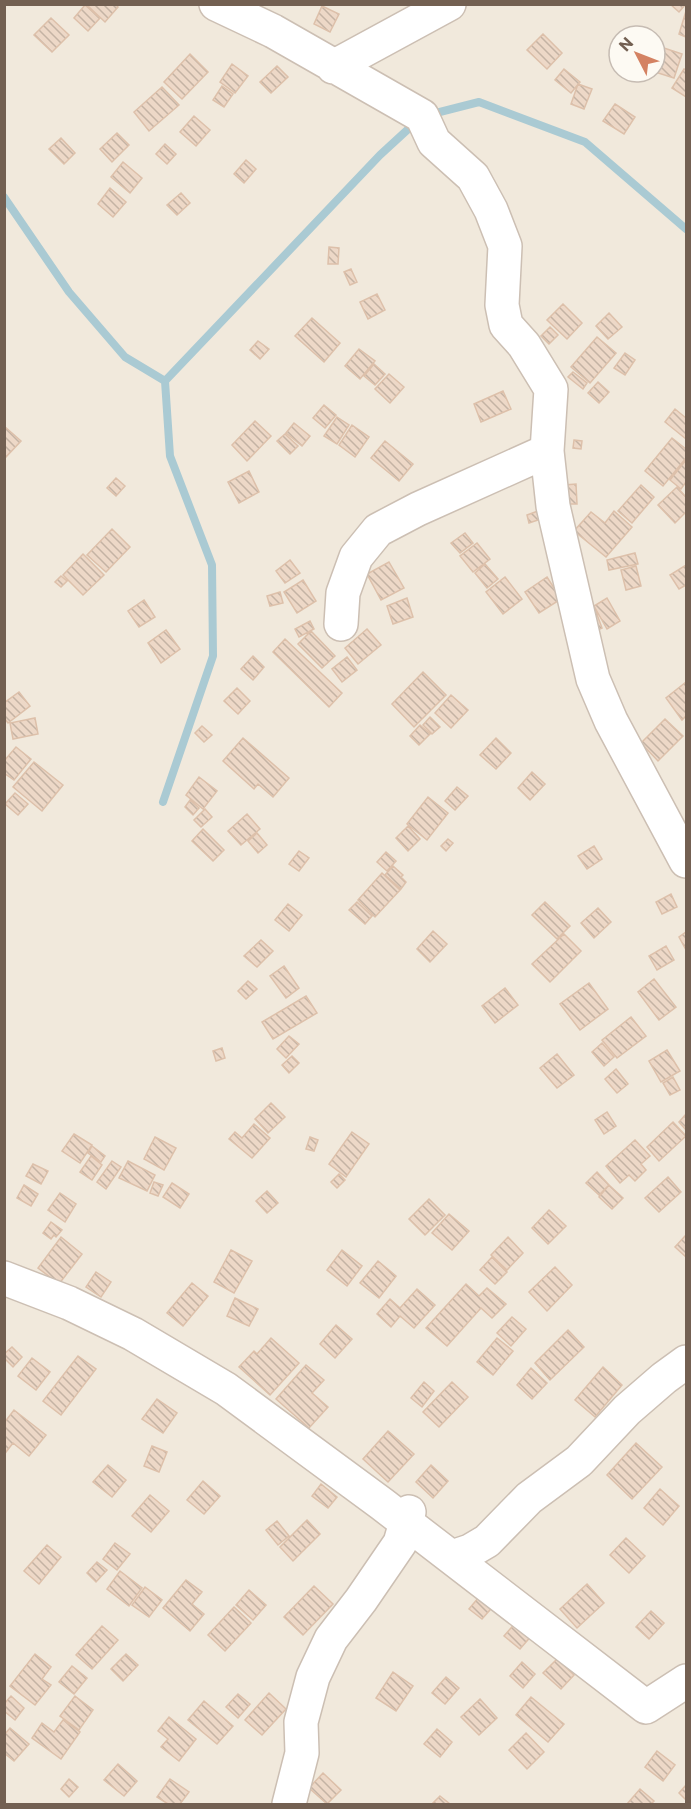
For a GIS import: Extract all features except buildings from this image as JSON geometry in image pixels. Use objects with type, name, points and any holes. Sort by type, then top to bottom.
[{"type":"street","points":[[216,4],[273,31],[422,116],[434,142],[473,177],[491,210],[505,246],[502,305],[506,325],[524,345],[551,389],[547,451],[553,507],[592,679],[611,721],[687,861]]},
{"type":"street","points":[[333,67],[449,4]]},
{"type":"street","points":[[341,624],[343,593],[356,557],[378,530],[417,509],[547,451]]},
{"type":"street","points":[[4,1278],[69,1303],[133,1334],[226,1389],[452,1557],[645,1707],[687,1681]]},
{"type":"street","points":[[452,1557],[470,1551],[487,1541],[529,1498],[579,1461],[627,1410],[664,1378],[687,1362]]},
{"type":"street","points":[[289,1804],[302,1753],[301,1722],[313,1677],[332,1639],[400,1544],[410,1512]]},
{"type":"shaded area","points":[[5,5],[686,5],[686,1804],[5,1804]]},
{"type":"waterway","points":[[428,115],[479,102],[585,142],[686,229]]},
{"type":"waterway","points":[[4,197],[69,292],[125,357],[165,381],[380,155],[417,121]]},
{"type":"waterway","points":[[163,802],[213,656],[212,565],[170,456],[165,381]]}]
